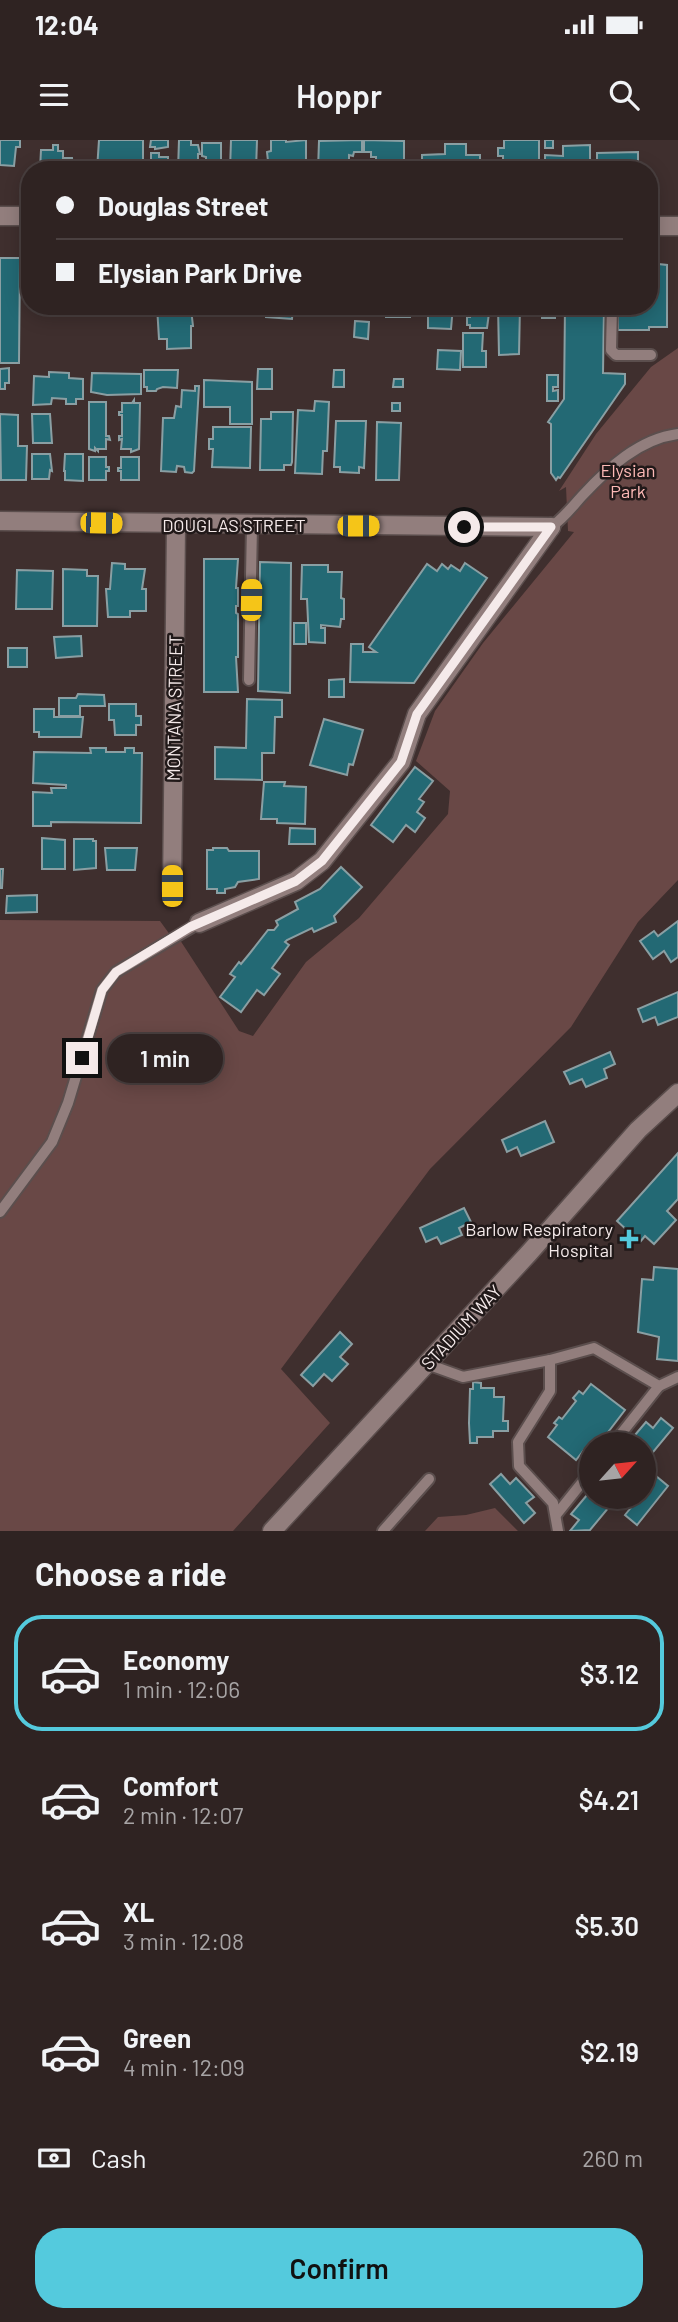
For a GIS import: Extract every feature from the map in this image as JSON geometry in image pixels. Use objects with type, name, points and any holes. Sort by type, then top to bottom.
[{"type":"street","points":[[0,216],[21,216]]},
{"type":"street","points":[[658,226],[678,226]]},
{"type":"street","name":"DOUGLAS STREET","points":[[0,521],[551,527]]},
{"type":"street","name":"MONTANA STREET","points":[[172,891],[176,525]]},
{"type":"street","points":[[199,923],[296,881],[322,861],[401,762],[417,714],[551,527]]},
{"type":"street","name":"STADIUM WAY","points":[[279,1529],[638,1130],[678,1093]]},
{"type":"lane","points":[[612,315],[611,350],[615,355],[651,355]]},
{"type":"lane","points":[[551,527],[598,479],[639,446],[678,435]]},
{"type":"lane","points":[[249,680],[252,525]]},
{"type":"lane","points":[[0,1213],[52,1142],[68,1103],[102,990],[116,972],[199,923]]},
{"type":"lane","points":[[427,1364],[463,1377],[550,1360],[594,1348],[659,1386]]},
{"type":"lane","points":[[550,1360],[550,1391],[518,1442],[520,1466],[553,1503],[558,1531]]},
{"type":"lane","points":[[623,1432],[659,1386],[678,1377]]},
{"type":"lane","points":[[383,1531],[429,1479]]},
{"type":"lane","points":[[556,1515],[579,1486]]},
{"type":"green space","name":"Elysian Park","points":[[678,348],[678,880],[638,922],[571,1027],[430,1169],[281,1369],[330,1423],[233,1531],[0,1531],[0,920],[160,921],[176,943],[180,940],[239,1031],[253,1036],[306,962],[359,918],[448,814],[450,791],[416,761],[435,711],[483,643],[574,532],[568,531],[566,487],[559,491],[596,434],[651,367]]},
{"type":"green space","points":[[495,1508],[518,1531],[425,1531],[438,1517],[466,1515]]},
{"type":"building","points":[[0,140],[20,140],[20,147],[16,147],[14,166],[0,165]]},
{"type":"building","points":[[99,140],[143,140],[143,161],[98,161]]},
{"type":"building","points":[[151,140],[168,140],[168,147],[150,147]]},
{"type":"building","points":[[179,140],[191,140],[191,145],[198,145],[198,161],[178,161]]},
{"type":"building","points":[[231,140],[257,140],[256,161],[230,161]]},
{"type":"building","points":[[271,140],[306,140],[306,161],[268,161],[267,152],[271,151]]},
{"type":"building","points":[[362,140],[362,152],[349,155],[349,161],[318,161],[319,141]]},
{"type":"building","points":[[364,140],[404,141],[404,161],[376,161],[376,157],[371,157],[371,152],[364,152]]},
{"type":"building","points":[[504,140],[539,140],[539,161],[503,161],[503,156],[498,156],[498,148],[504,148]]},
{"type":"building","points":[[545,140],[553,140],[553,148],[545,148]]},
{"type":"building","points":[[202,143],[221,143],[221,161],[206,161],[206,157],[202,156]]},
{"type":"building","points":[[445,144],[466,144],[466,155],[480,155],[480,161],[422,161],[422,155],[445,154]]},
{"type":"building","points":[[53,145],[58,145],[58,151],[63,151],[63,158],[72,158],[72,161],[40,161],[41,150],[53,150]]},
{"type":"building","points":[[590,145],[590,161],[545,161],[545,155],[563,156],[563,146]]},
{"type":"building","points":[[638,152],[638,161],[597,161],[597,153]]},
{"type":"building","points":[[151,153],[168,157],[168,161],[151,161]]},
{"type":"building","points":[[0,258],[20,258],[19,363],[0,363]]},
{"type":"building","points":[[658,264],[667,265],[667,327],[618,330],[618,315],[658,315]]},
{"type":"building","points":[[158,315],[192,315],[191,348],[167,349],[167,339],[159,339]]},
{"type":"building","points":[[266,315],[292,315],[292,319]]},
{"type":"building","points":[[386,315],[410,315],[410,317]]},
{"type":"building","points":[[428,315],[452,315],[451,329],[428,328]]},
{"type":"building","points":[[489,315],[487,328],[470,328],[470,325],[467,325],[467,317]]},
{"type":"building","points":[[498,315],[520,315],[519,354],[499,355]]},
{"type":"building","points":[[542,315],[555,315],[555,318],[542,318]]},
{"type":"building","points":[[565,315],[604,315],[603,373],[625,374],[625,384],[556,480],[551,473],[551,424],[548,422],[564,399]]},
{"type":"building","points":[[355,321],[369,322],[368,339],[354,337]]},
{"type":"building","points":[[463,333],[483,333],[482,351],[486,351],[486,367],[463,367]]},
{"type":"building","points":[[438,350],[461,351],[460,370],[437,369]]},
{"type":"building","points":[[9,368],[9,383],[5,383],[5,389],[0,389],[0,369]]},
{"type":"building","points":[[258,369],[272,369],[272,389],[257,389]]},
{"type":"building","points":[[144,370],[178,370],[177,388],[163,387],[156,391],[147,391],[147,387],[144,387]]},
{"type":"building","points":[[334,370],[344,370],[344,387],[333,387]]},
{"type":"building","points":[[49,372],[69,373],[69,378],[83,379],[83,399],[76,399],[76,404],[66,404],[66,399],[52,398],[51,404],[33,405],[34,376],[49,377]]},
{"type":"building","points":[[92,373],[141,374],[141,394],[107,395],[91,392]]},
{"type":"building","points":[[547,375],[558,375],[558,387],[553,387],[553,391],[558,390],[558,401],[547,401]]},
{"type":"building","points":[[394,379],[403,379],[403,387],[393,387]]},
{"type":"building","points":[[204,380],[252,382],[252,424],[230,424],[230,407],[204,407]]},
{"type":"building","points":[[195,386],[199,386],[194,471],[185,472],[184,467],[177,466],[176,472],[161,471],[163,418],[174,418],[176,406],[181,407],[182,390],[195,391]]},
{"type":"building","points":[[134,400],[134,403],[140,403],[139,449],[131,452],[131,449],[121,449],[122,439],[119,440],[119,436],[122,436],[122,415],[119,415],[119,412],[122,412],[122,403],[132,403]]},
{"type":"building","points":[[315,401],[329,402],[327,451],[323,451],[322,474],[295,473],[298,410],[314,411]]},
{"type":"building","points":[[89,402],[106,402],[106,436],[109,436],[110,440],[106,439],[106,449],[89,449]]},
{"type":"building","points":[[392,403],[400,403],[400,411],[392,411]]},
{"type":"building","points":[[271,412],[293,412],[292,462],[291,465],[284,465],[284,470],[260,470],[261,419],[271,419]]},
{"type":"building","points":[[0,414],[18,415],[18,446],[27,446],[26,480],[1,480]]},
{"type":"building","points":[[32,414],[50,414],[52,443],[33,443]]},
{"type":"building","points":[[336,421],[366,421],[364,468],[359,467],[359,473],[340,472],[340,467],[334,467]]},
{"type":"building","points":[[377,422],[401,423],[399,480],[376,480]]},
{"type":"building","points":[[213,427],[251,427],[250,468],[212,467],[213,449],[209,449],[209,439],[213,439]]},
{"type":"building","points":[[32,454],[50,454],[52,471],[50,470],[49,479],[32,479]]},
{"type":"building","points":[[65,454],[83,454],[83,481],[65,480]]},
{"type":"building","points":[[89,457],[106,457],[109,471],[106,471],[106,480],[89,480]]},
{"type":"building","points":[[121,457],[139,457],[139,480],[121,480],[121,471],[118,471],[118,468],[121,468]]},
{"type":"building","points":[[204,559],[238,559],[238,692],[204,692]]},
{"type":"building","points":[[260,562],[291,563],[290,693],[258,691]]},
{"type":"building","points":[[112,563],[125,564],[125,569],[145,569],[142,589],[146,589],[146,611],[130,611],[130,617],[108,617],[106,589],[110,589]]},
{"type":"building","points":[[465,563],[487,578],[414,683],[350,682],[351,644],[363,644],[363,652],[376,652],[369,647],[427,564],[437,571],[442,564],[448,569],[451,565],[460,571]]},
{"type":"building","points":[[302,565],[328,565],[328,572],[342,572],[341,598],[344,599],[344,619],[341,619],[340,627],[321,625],[321,628],[325,628],[325,643],[309,642],[307,599],[301,599]]},
{"type":"building","points":[[63,569],[87,570],[87,576],[98,576],[97,626],[63,626]]},
{"type":"building","points":[[17,570],[53,571],[52,609],[16,609]]},
{"type":"building","points":[[294,623],[306,623],[306,644],[294,644]]},
{"type":"building","points":[[81,636],[82,656],[56,658],[54,637]]},
{"type":"building","points":[[8,648],[27,648],[27,667],[8,667]]},
{"type":"building","points":[[344,679],[344,697],[329,697],[329,680]]},
{"type":"building","points":[[78,694],[104,695],[105,706],[80,706],[80,716],[59,716],[59,698],[76,698]]},
{"type":"building","points":[[247,699],[282,700],[282,717],[275,717],[274,753],[262,753],[262,780],[215,779],[215,747],[246,748]]},
{"type":"building","points":[[109,704],[136,704],[136,716],[141,716],[141,725],[136,725],[136,735],[115,735],[114,720],[109,720]]},
{"type":"building","points":[[34,709],[54,709],[54,717],[83,717],[81,737],[39,737],[39,732],[34,732]]},
{"type":"building","points":[[324,719],[363,730],[353,765],[349,764],[347,775],[310,765]]},
{"type":"building","points":[[90,748],[106,748],[106,752],[125,752],[125,748],[134,748],[134,753],[142,753],[141,823],[51,822],[51,826],[33,826],[33,792],[52,793],[51,788],[66,788],[66,785],[33,783],[34,752],[91,753]]},
{"type":"building","points":[[415,767],[433,781],[419,799],[424,802],[417,812],[425,818],[415,832],[406,825],[393,842],[371,825]]},
{"type":"building","points":[[264,782],[285,782],[284,786],[306,787],[305,824],[277,823],[277,819],[261,819]]},
{"type":"building","points":[[290,828],[315,829],[315,844],[289,844]]},
{"type":"building","points":[[42,838],[65,840],[65,869],[42,869]]},
{"type":"building","points":[[74,839],[96,841],[96,868],[74,870]]},
{"type":"building","points":[[105,848],[137,848],[135,870],[107,870]]},
{"type":"building","points":[[213,848],[259,851],[259,879],[238,882],[235,887],[225,889],[225,893],[217,893],[217,889],[207,889],[207,850]]},
{"type":"building","points":[[341,867],[362,887],[334,916],[336,922],[314,932],[312,928],[287,940],[285,942],[289,945],[272,968],[280,974],[264,995],[257,990],[241,1012],[220,997],[235,977],[230,974],[268,930],[274,930],[278,925],[276,921],[298,909],[295,902],[320,889]]},
{"type":"building","points":[[0,869],[3,869],[2,888],[0,888]]},
{"type":"building","points":[[37,895],[37,912],[6,913],[7,896]]},
{"type":"building","points":[[678,921],[678,957],[671,962],[664,951],[653,959],[640,941],[654,931],[658,936]]},
{"type":"building","points":[[678,992],[678,1017],[658,1025],[655,1017],[643,1022],[638,1009]]},
{"type":"building","points":[[610,1052],[615,1064],[604,1069],[607,1078],[586,1087],[582,1079],[570,1084],[564,1072]]},
{"type":"building","points":[[545,1121],[554,1142],[521,1156],[517,1147],[507,1152],[502,1140]]},
{"type":"building","points":[[678,1153],[678,1199],[667,1211],[676,1220],[654,1244],[645,1236],[640,1242],[617,1221]]},
{"type":"building","points":[[464,1208],[471,1222],[459,1228],[462,1235],[441,1244],[437,1237],[426,1242],[420,1228]]},
{"type":"building","points":[[654,1267],[678,1269],[678,1361],[657,1359],[659,1337],[638,1332],[642,1279],[653,1280]]},
{"type":"building","points":[[340,1332],[352,1344],[340,1357],[348,1364],[332,1381],[324,1374],[313,1386],[301,1375]]},
{"type":"building","points":[[473,1382],[481,1383],[481,1388],[494,1388],[494,1397],[504,1397],[503,1421],[508,1421],[508,1431],[493,1431],[493,1437],[477,1437],[477,1443],[470,1443],[470,1389],[473,1389]]},
{"type":"building","points":[[591,1384],[625,1410],[608,1432],[579,1432],[579,1456],[576,1460],[548,1437],[557,1425],[554,1423],[559,1417],[562,1419],[576,1401],[573,1398],[579,1391],[583,1394]]},
{"type":"building","points":[[661,1418],[673,1428],[656,1449],[656,1432],[638,1432],[646,1422],[653,1428]]},
{"type":"building","points":[[501,1474],[510,1484],[516,1478],[534,1497],[526,1503],[535,1513],[524,1523],[490,1484]]},
{"type":"building","points":[[656,1476],[668,1486],[656,1501]]},
{"type":"building","points":[[579,1504],[579,1509],[607,1509],[590,1530],[570,1531],[579,1520],[571,1514]]},
{"type":"building","points":[[630,1509],[650,1509],[637,1525],[625,1515]]},
{"type":"place","name":"Barlow Respiratory Hospital","points":[[629,1239]]},
{"type":"route","points":[[82,1058],[102,990],[116,972],[190,927],[296,881],[322,861],[401,762],[417,714],[551,527],[464,527]]}]
